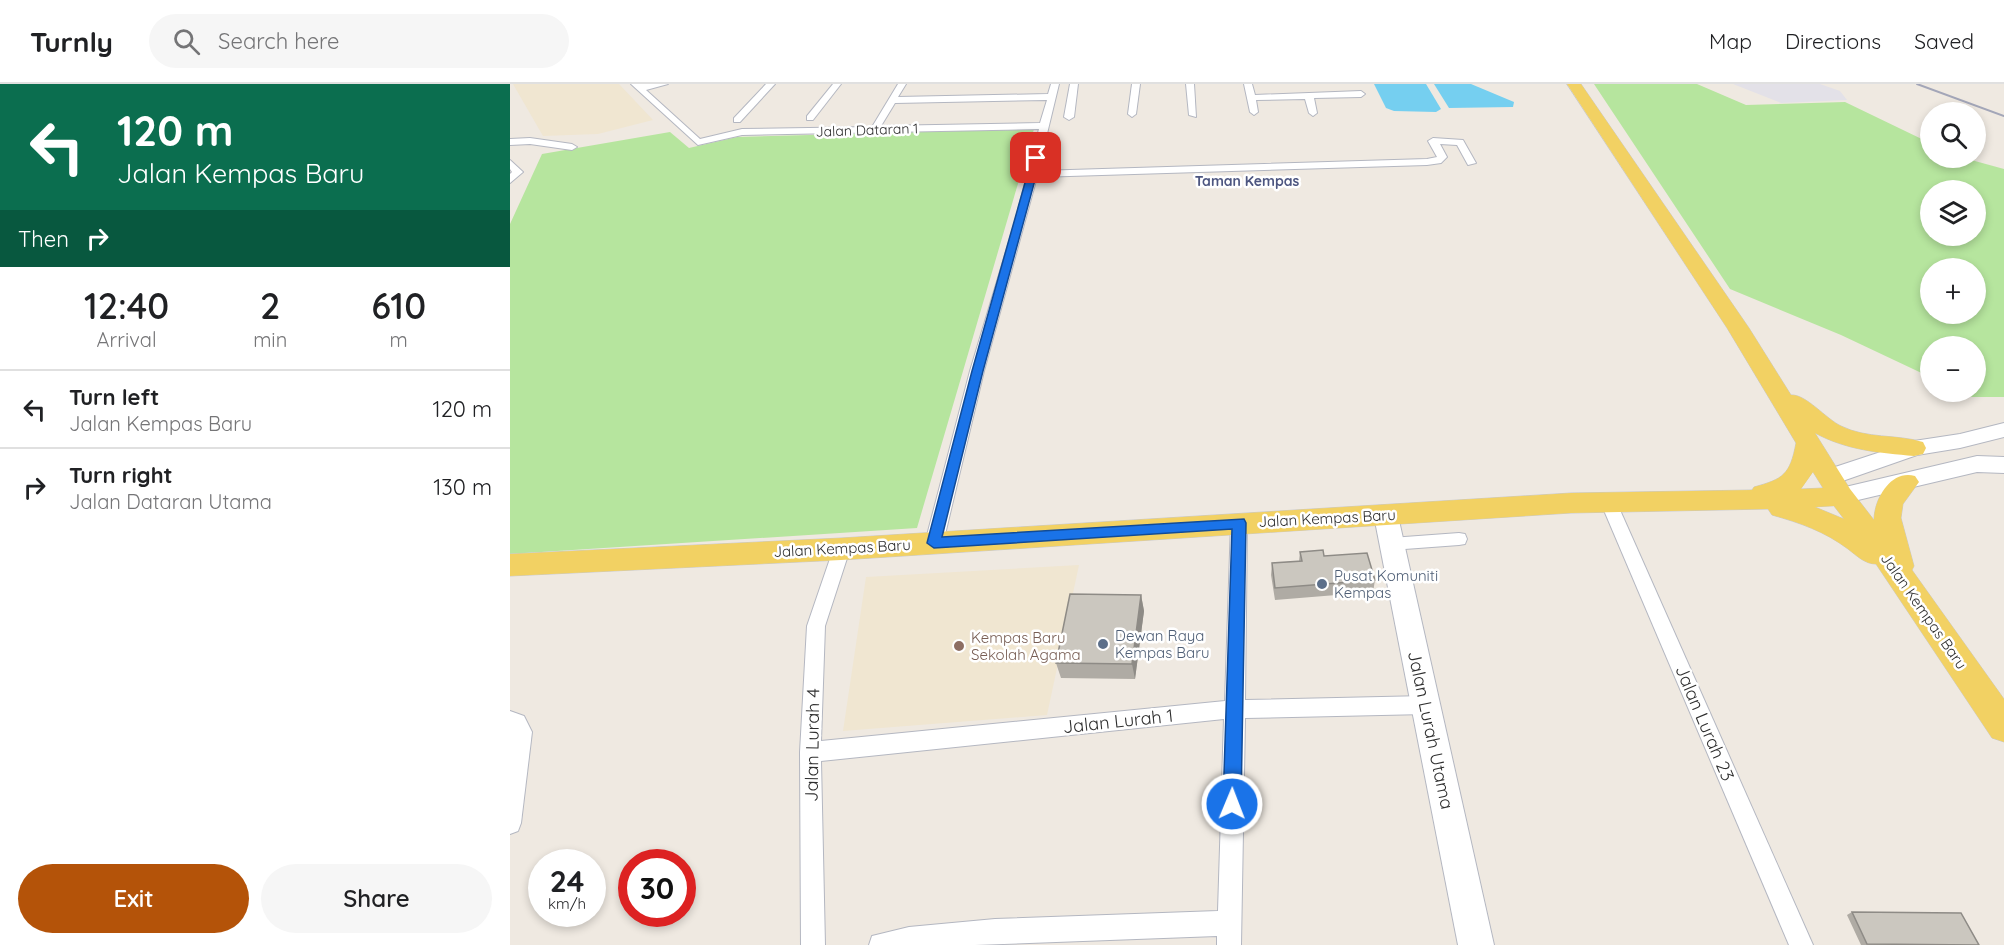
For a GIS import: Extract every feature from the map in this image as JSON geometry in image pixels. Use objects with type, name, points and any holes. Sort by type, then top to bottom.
[{"type":"main road","name":"Jalan Kempas Baru","points":[[1574,84],[1773,383],[1836,486],[2004,726]]},
{"type":"main road","points":[[1773,383],[1823,427],[1864,444],[1914,448]]},
{"type":"main road","points":[[1732,500],[1779,491],[1795,482],[1806,460],[1809,441]]},
{"type":"main road","points":[[1903,579],[1887,518],[1890,502],[1906,482]]},
{"type":"main road","name":"Jalan Kempas Baru","points":[[510,565],[841,549],[1239,523],[1388,530],[1608,501],[1785,500],[1836,486]]},
{"type":"main road","points":[[1732,500],[1791,510],[1816,517],[1859,541],[1903,579]]},
{"type":"street","points":[[638,86],[664,84]]},
{"type":"street","points":[[737,120],[771,84]]},
{"type":"street","points":[[810,118],[837,84]]},
{"type":"street","points":[[875,129],[902,84]]},
{"type":"street","points":[[1031,97],[1035,84]]},
{"type":"street","points":[[934,543],[977,371],[1033,174],[1055,84]]},
{"type":"street","points":[[1069,117],[1074,84]]},
{"type":"street","points":[[1132,114],[1136,84]]},
{"type":"street","points":[[1190,84],[1192,115]]},
{"type":"street","points":[[1248,84],[1254,112]]},
{"type":"street","points":[[1251,98],[1309,96],[1363,98],[1357,84]]},
{"type":"street","name":"Jalan Dataran 1","points":[[638,86],[692,138],[704,142],[742,132],[1044,126]]},
{"type":"street","points":[[892,100],[966,95],[1051,97]]},
{"type":"street","points":[[1309,96],[1313,113]]},
{"type":"street","points":[[1033,174],[1427,162],[1438,161],[1442,157],[1431,136],[1472,135]]},
{"type":"street","points":[[1433,141],[1460,141],[1471,163]]},
{"type":"street","points":[[510,153],[515,142],[572,147]]},
{"type":"street","points":[[510,163],[518,172],[510,180]]},
{"type":"street","points":[[1836,486],[1914,448],[1960,441],[2004,430]]},
{"type":"street","points":[[1836,486],[1906,482],[1929,474],[1977,464],[2004,465]]},
{"type":"street","name":"Jalan Lurah 23","points":[[1608,501],[1801,945]]},
{"type":"street","points":[[882,945],[909,939],[994,931],[1229,934],[1239,523]]},
{"type":"street","points":[[1388,530],[1459,539]]},
{"type":"street","name":"Jalan Lurah Utama","points":[[1388,530],[1476,945]]},
{"type":"street","name":"Jalan Lurah 4","points":[[813,945],[810,752],[816,626],[841,549]]},
{"type":"street","name":"Jalan Lurah 1","points":[[810,752],[1235,709],[1426,705]]},
{"type":"street","points":[[510,720],[517,723],[522,732],[510,823]]},
{"type":"shaded area","points":[[513,84],[619,84],[653,120],[598,134],[543,136]]},
{"type":"shaded area","points":[[1733,84],[1820,84],[1840,91],[1847,100],[1781,103]]},
{"type":"shaded area","name":"Kempas Baru Sekolah Agama","points":[[1079,565],[1047,715],[843,731],[866,577]]},
{"type":"green space","points":[[1594,84],[1697,84],[1746,105],[1845,102],[1920,138],[1920,168],[1986,168],[1986,164],[2004,169],[2004,397],[1986,397],[1986,336],[1920,336],[1920,372],[1841,335],[1730,289]]},
{"type":"green space","points":[[1034,129],[917,528],[510,554],[510,224],[542,154],[670,132],[689,148],[737,137]]},
{"type":"water","points":[[1374,84],[1426,84],[1441,109],[1436,112],[1394,111],[1386,108]]},
{"type":"water","points":[[1434,84],[1471,84],[1514,102],[1513,107],[1449,108]]},
{"type":"building","points":[[1323,550],[1324,556],[1367,553],[1375,580],[1275,588],[1272,563],[1302,561],[1300,552]]},
{"type":"building","name":"Dewan Raya Kempas Baru","points":[[1070,594],[1141,595],[1132,664],[1056,663]]},
{"type":"building","points":[[1852,912],[1961,913],[1979,945],[1867,944]]},
{"type":"railway","points":[[1917,84],[2004,116]]},
{"type":"place","name":"Pusat Komuniti Kempas","points":[[1322,584]]},
{"type":"place","name":"Dewan Raya Kempas Baru","points":[[1103,644]]},
{"type":"place","name":"Kempas Baru Sekolah Agama","points":[[959,646]]},
{"type":"district","name":"Taman Kempas","points":[[1247,181]]},
{"type":"route","points":[[1036,158],[977,371],[934,543],[1239,523],[1232,804]]}]
